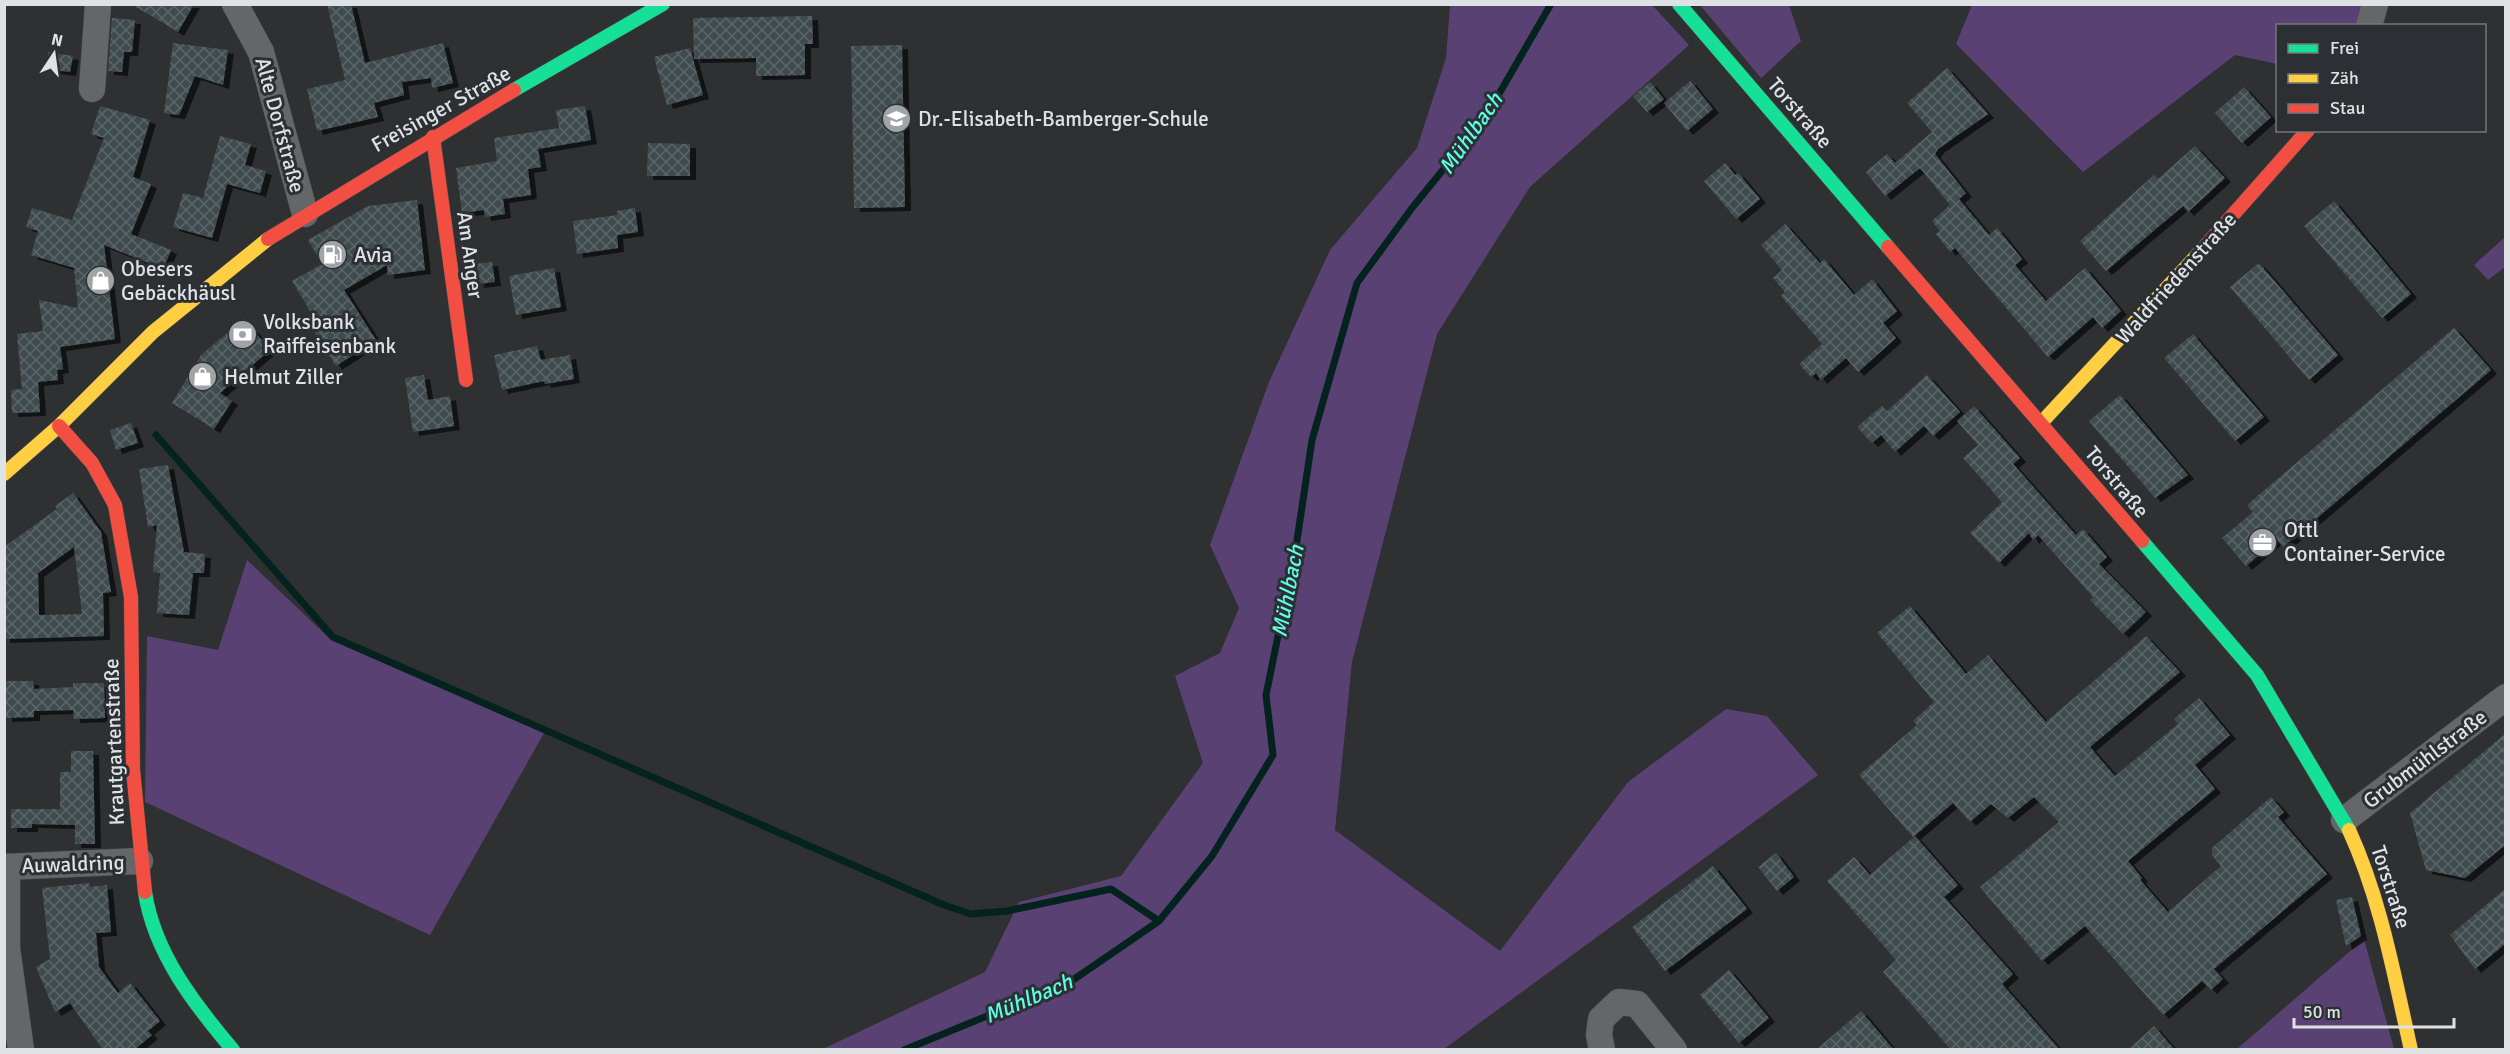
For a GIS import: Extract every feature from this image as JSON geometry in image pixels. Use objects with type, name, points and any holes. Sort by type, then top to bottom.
[{"type":"street","points":[[92,89],[98,4]]},
{"type":"street","name":"Alte Dorfstraße","points":[[235,4],[261,52],[305,214]]},
{"type":"street","name":"Freisinger Straße","points":[[4,474],[59,426],[153,332],[277,231],[433,137],[663,4]]},
{"type":"street","name":"Torstraße","points":[[1679,4],[2041,423],[2143,546],[2257,675],[2344,820],[2361,857],[2381,917],[2411,1050]]},
{"type":"street","points":[[2370,24],[2375,4]]},
{"type":"street","name":"Waldfriedenstraße","points":[[2041,423],[2144,315],[2306,132]]},
{"type":"street","name":"Am Anger","points":[[433,137],[466,380]]},
{"type":"street","name":"Krautgartenstraße","points":[[59,426],[92,463],[115,505],[130,597],[133,770],[140,861],[146,902],[165,955],[200,1011],[233,1050]]},
{"type":"street","name":"Grubmühlstraße","points":[[2344,820],[2505,697]]},
{"type":"street","name":"Auwaldring","points":[[21,1050],[7,948],[6,867],[140,861]]},
{"type":"street","points":[[1602,1050],[1599,1035],[1601,1019],[1619,1002],[1638,1004],[1674,1050]]},
{"type":"shaded area","points":[[1450,5],[1652,5],[1689,45],[1530,187],[1437,334],[1352,662],[1335,830],[1500,951],[1628,782],[1726,709],[1767,716],[1818,775],[1444,1049],[823,1049],[985,972],[1019,902],[1121,876],[1203,763],[1175,676],[1220,653],[1239,608],[1210,545],[1269,382],[1330,250],[1417,148],[1446,58]]},
{"type":"shaded area","points":[[1700,5],[1789,5],[1801,41],[1761,78]]},
{"type":"shaded area","points":[[1972,5],[2368,5],[2362,24],[2276,24],[2276,64],[2235,55],[2083,172],[1956,44]]},
{"type":"shaded area","points":[[2505,237],[2505,267],[2488,280],[2474,265]]},
{"type":"shaded area","points":[[247,560],[331,640],[544,733],[430,935],[145,802],[147,636],[218,650]]},
{"type":"shaded area","points":[[2364,939],[2394,1049],[2237,1049]]},
{"type":"building","points":[[131,4],[194,4],[178,32]]},
{"type":"building","points":[[327,4],[351,4],[365,63],[443,43],[453,83],[432,88],[431,78],[402,82],[404,95],[374,103],[378,117],[317,131],[307,89],[345,80]]},
{"type":"building","points":[[812,16],[813,44],[805,44],[805,75],[756,76],[756,58],[694,59],[693,18]]},
{"type":"building","points":[[112,18],[135,20],[132,52],[124,52],[122,72],[108,71]]},
{"type":"building","points":[[173,43],[228,50],[223,85],[195,76],[179,115],[164,113]]},
{"type":"building","points":[[902,45],[905,207],[854,208],[851,46]]},
{"type":"building","points":[[690,48],[703,95],[667,105],[654,57]]},
{"type":"building","points":[[48,52],[73,56],[70,72],[46,69]]},
{"type":"building","points":[[1947,68],[1988,114],[1938,149],[1935,154],[1966,193],[1959,199],[1989,235],[1997,228],[2022,259],[2015,265],[2046,301],[2085,268],[2121,311],[2102,328],[2093,317],[2048,357],[1955,248],[1950,252],[1936,234],[1940,231],[1932,221],[1950,205],[1920,168],[1885,196],[1866,172],[1887,154],[1895,163],[1932,132],[1907,103]]},
{"type":"building","points":[[1690,81],[1713,109],[1687,131],[1664,103]]},
{"type":"building","points":[[1650,82],[1664,99],[1647,112],[1633,96]]},
{"type":"building","points":[[2244,87],[2271,117],[2242,143],[2215,113]]},
{"type":"building","points":[[100,106],[150,120],[133,177],[151,184],[131,234],[171,250],[163,269],[104,245],[115,339],[60,347],[63,369],[57,370],[58,380],[38,382],[40,412],[12,413],[11,390],[22,389],[17,334],[43,331],[39,300],[78,308],[74,268],[31,255],[38,231],[26,227],[32,208],[72,220],[104,138],[91,134]]},
{"type":"building","points":[[585,106],[591,140],[538,149],[541,167],[528,169],[531,195],[503,199],[505,214],[485,217],[484,210],[462,213],[456,168],[497,161],[494,138],[559,128],[556,110]]},
{"type":"building","points":[[220,136],[251,144],[245,165],[266,171],[260,193],[227,184],[212,238],[173,227],[183,193],[203,198]]},
{"type":"building","points":[[648,143],[690,144],[690,176],[647,176]]},
{"type":"building","points":[[2195,146],[2225,178],[2188,212],[2183,206],[2106,271],[2080,241],[2154,175],[2158,179]]},
{"type":"building","points":[[1725,163],[1735,175],[1738,173],[1760,199],[1736,219],[1704,181]]},
{"type":"building","points":[[417,200],[425,270],[388,275],[387,265],[344,290],[376,340],[336,366],[315,333],[321,329],[292,281],[322,264],[308,240],[368,206]]},
{"type":"building","points":[[2334,201],[2411,294],[2382,318],[2304,226]]},
{"type":"building","points":[[635,208],[638,232],[617,235],[618,248],[577,254],[573,221],[617,215],[617,211]]},
{"type":"building","points":[[1785,224],[1820,263],[1824,259],[1854,295],[1872,279],[1897,311],[1883,323],[1896,338],[1858,372],[1846,358],[1821,380],[1816,373],[1811,377],[1799,364],[1822,344],[1781,296],[1785,292],[1773,278],[1782,270],[1761,245]]},
{"type":"building","points":[[492,262],[495,282],[478,284],[475,264]]},
{"type":"building","points":[[2259,263],[2338,355],[2309,380],[2230,287]]},
{"type":"building","points":[[554,268],[561,307],[516,315],[509,276]]},
{"type":"building","points":[[244,319],[270,350],[220,393],[232,401],[214,429],[172,403],[201,355]]},
{"type":"building","points":[[2454,328],[2491,370],[2283,547],[2277,540],[2246,566],[2222,538],[2253,512],[2247,505]]},
{"type":"building","points":[[2193,334],[2264,417],[2235,441],[2164,358]]},
{"type":"building","points":[[537,346],[541,360],[570,355],[574,379],[545,384],[544,381],[502,390],[494,355]]},
{"type":"building","points":[[424,375],[428,400],[450,396],[454,426],[413,432],[405,378]]},
{"type":"building","points":[[1927,375],[1960,412],[1933,436],[1924,426],[1895,452],[1881,435],[1872,443],[1857,427],[1882,406],[1887,411]]},
{"type":"building","points":[[2120,395],[2188,475],[2155,498],[2089,421]]},
{"type":"building","points":[[1974,406],[2020,458],[2013,464],[2076,535],[2083,529],[2107,557],[2099,564],[2146,612],[2123,634],[2090,600],[2093,597],[2038,535],[2033,540],[2029,533],[1999,563],[1970,533],[2002,502],[1963,458],[1978,445],[1957,421]]},
{"type":"building","points":[[131,423],[138,443],[116,450],[110,430]]},
{"type":"building","points":[[168,465],[184,552],[205,554],[204,573],[193,573],[189,615],[157,613],[160,573],[153,572],[157,525],[148,527],[139,469]]},
{"type":"building","points":[[73,493],[101,532],[111,592],[103,593],[104,636],[4,639],[4,547],[57,509],[55,506]],"holes":[[[74,547],[82,614],[39,615],[38,573]]]},
{"type":"building","points":[[1910,606],[1966,674],[1988,655],[2046,722],[2146,636],[2180,672],[2090,747],[2115,776],[2178,724],[2174,719],[2199,698],[2230,735],[2195,765],[2215,789],[2128,861],[2142,878],[2140,880],[2168,912],[2221,866],[2212,855],[2212,848],[2271,797],[2284,812],[2278,817],[2327,874],[2214,969],[2223,979],[2211,990],[2202,981],[2163,1015],[2085,926],[2042,961],[1980,887],[2059,822],[2034,797],[2008,818],[1991,804],[1970,822],[1953,803],[1913,837],[1859,775],[1917,725],[1913,721],[1934,702],[1877,633]]},
{"type":"building","points":[[5,681],[33,681],[34,689],[73,687],[73,683],[104,683],[105,718],[74,719],[73,710],[34,711],[34,717],[6,718]]},
{"type":"building","points":[[2505,734],[2505,845],[2465,878],[2426,870],[2410,813]]},
{"type":"building","points":[[71,751],[93,751],[95,844],[75,844],[75,825],[32,824],[32,828],[11,828],[11,809],[60,809],[60,772],[71,772]]},
{"type":"building","points":[[1915,836],[1958,885],[1944,897],[2013,974],[2002,984],[2060,1050],[1951,1050],[1883,972],[1896,960],[1827,881],[1854,857],[1870,875]]},
{"type":"building","points":[[1776,853],[1794,877],[1777,891],[1758,867]]},
{"type":"building","points":[[1713,866],[1747,909],[1665,971],[1632,927]]},
{"type":"building","points":[[89,883],[90,887],[107,885],[111,932],[96,933],[99,967],[118,993],[130,983],[160,1021],[148,1031],[152,1035],[134,1050],[103,1050],[70,1003],[55,1012],[36,967],[50,959],[42,888]]},
{"type":"building","points":[[2505,889],[2505,944],[2475,969],[2450,935]]},
{"type":"building","points":[[2352,897],[2361,936],[2346,946],[2336,900]]},
{"type":"building","points":[[1729,970],[1769,1018],[1739,1043],[1700,995]]},
{"type":"building","points":[[1861,1011],[1894,1050],[1816,1050]]},
{"type":"building","points":[[2154,1026],[2175,1050],[2128,1050]]},
{"type":"waterway","name":"Mühlbach","points":[[904,1050],[1070,982],[1159,921],[1212,856],[1273,755],[1266,695],[1296,547],[1312,440],[1357,283],[1412,208],[1485,118],[1551,4]]},
{"type":"waterway","points":[[156,435],[333,637],[944,905],[971,914],[1007,911],[1111,889],[1159,921]]},
{"type":"traffic: fast","points":[[514,90],[663,4]]},
{"type":"traffic: fast","points":[[1679,4],[1888,247]]},
{"type":"traffic: fast","points":[[2142,541],[2257,675],[2349,830]]},
{"type":"traffic: fast","points":[[145,892],[157,936],[178,977],[204,1015],[233,1050]]},
{"type":"traffic: slow","points":[[4,474],[59,426],[153,332],[268,239]]},
{"type":"traffic: slow","points":[[2041,423],[2200,252]]},
{"type":"traffic: slow","points":[[2349,830],[2370,883],[2378,911],[2411,1050]]},
{"type":"traffic: jam","points":[[268,239],[514,90]]},
{"type":"traffic: jam","points":[[2200,252],[2306,132]]},
{"type":"traffic: jam","points":[[433,137],[466,380]]},
{"type":"traffic: jam","points":[[1888,247],[2142,541]]},
{"type":"traffic: jam","points":[[59,426],[92,463],[115,505],[131,597],[133,770],[145,892]]},
{"type":"place","name":"Dr.-Elisabeth-Bamberger-Schule","points":[[897,119]]},
{"type":"place","name":"Avia","points":[[333,255]]},
{"type":"place","name":"Obesers Gebäckhäusl","points":[[100,281]]},
{"type":"place","name":"Volksbank Raiffeisenbank","points":[[242,334]]},
{"type":"place","name":"Helmut Ziller","points":[[203,377]]},
{"type":"place","name":"Ottl Container-Service","points":[[2263,542]]}]
